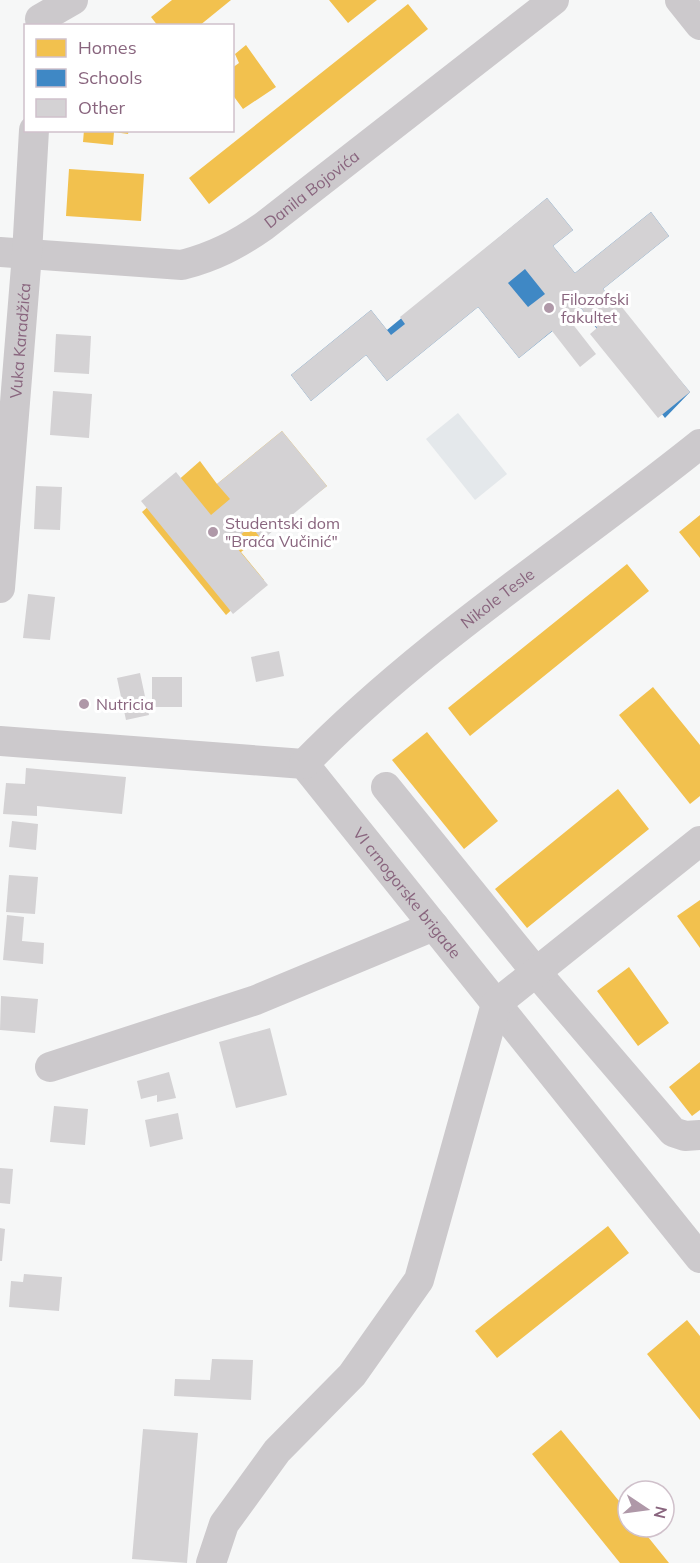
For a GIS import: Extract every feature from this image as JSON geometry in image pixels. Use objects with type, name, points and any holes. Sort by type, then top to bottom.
[{"type":"street","points":[[40,15],[73,0]]},
{"type":"street","name":"Danila Bojovića","points":[[14,253],[182,265],[219,254],[264,226],[554,0]]},
{"type":"street","points":[[680,0],[700,25]]},
{"type":"street","name":"Vuka Karadžića","points":[[0,588],[14,253],[34,132]]},
{"type":"street","name":"Nikole Tesle","points":[[304,764],[338,729],[425,653],[697,452]]},
{"type":"street","points":[[0,741],[304,764]]},
{"type":"street","name":"VI crnogorske brigade","points":[[304,764],[700,1256]]},
{"type":"street","points":[[386,787],[536,972],[674,1132],[685,1136],[700,1135]]},
{"type":"street","points":[[210,1563],[224,1524],[276,1451],[351,1375],[419,1280],[496,1004],[700,841]]},
{"type":"street","points":[[50,1067],[256,1000],[434,926]]},
{"type":"shaded area","points":[[458,413],[507,474],[475,500],[426,439]]},
{"type":"building: Homes","points":[[172,0],[231,0],[201,24],[156,24],[151,17]]},
{"type":"building: Homes","points":[[329,0],[377,0],[348,23]]},
{"type":"building: Homes","points":[[408,4],[428,29],[209,204],[189,178]]},
{"type":"building: Homes","points":[[246,45],[276,87],[243,109],[234,97],[234,67],[239,63],[235,54]]},
{"type":"building: Homes","points":[[84,132],[114,132],[113,145],[83,142]]},
{"type":"building: Homes","points":[[69,169],[144,174],[141,221],[66,216]]},
{"type":"building: Homes","name":"Studentski dom \"Braća Vučinić\"","points":[[282,431],[327,486],[241,552],[264,580],[226,615],[142,512],[200,461],[217,484]]},
{"type":"building: Homes","points":[[700,515],[700,558],[679,532]]},
{"type":"building: Homes","points":[[627,564],[649,591],[470,736],[448,708]]},
{"type":"building: Homes","points":[[653,687],[700,745],[700,796],[690,804],[619,715]]},
{"type":"building: Homes","points":[[427,732],[498,821],[464,849],[392,760]]},
{"type":"building: Homes","points":[[618,789],[649,829],[527,928],[495,889]]},
{"type":"building: Homes","points":[[700,900],[700,948],[677,916]]},
{"type":"building: Homes","points":[[629,967],[669,1023],[638,1046],[597,991]]},
{"type":"building: Homes","points":[[700,1062],[700,1110],[692,1116],[669,1087]]},
{"type":"building: Homes","points":[[608,1226],[629,1253],[497,1358],[475,1331]]},
{"type":"building: Homes","points":[[687,1320],[700,1336],[700,1420],[647,1354]]},
{"type":"building: Homes","points":[[561,1430],[616,1497],[616,1539],[650,1539],[669,1563],[620,1563],[532,1454]]},
{"type":"building: Schools","name":"Filozofski fakultet","points":[[547,198],[573,230],[553,246],[575,273],[651,212],[669,236],[603,289],[690,392],[665,418],[581,308],[519,358],[478,307],[387,381],[366,355],[311,401],[291,375],[371,310],[387,330]]},
{"type":"building: Other","name":"Filozofski fakultet","points":[[547,198],[573,230],[553,246],[575,273],[651,212],[669,236],[603,289],[618,308],[621,306],[690,392],[658,418],[590,334],[597,328],[581,308],[568,318],[596,354],[580,367],[552,331],[519,358],[478,307],[387,381],[366,355],[311,401],[291,375],[371,310],[391,335],[405,324],[400,317]],"holes":[[[525,269],[545,294],[528,307],[508,283]]]},
{"type":"building: Other","points":[[56,334],[91,336],[89,374],[54,372]]},
{"type":"building: Other","points":[[53,391],[92,394],[89,438],[50,435]]},
{"type":"building: Other","name":"Studentski dom \"Braća Vučinić\"","points":[[282,431],[327,486],[262,540],[251,526],[232,542],[268,585],[233,614],[141,501],[176,472],[211,515],[230,499],[217,484]]},
{"type":"building: Other","points":[[36,486],[62,487],[60,530],[34,529]]},
{"type":"building: Other","points":[[28,594],[55,597],[50,640],[23,638]]},
{"type":"building: Other","points":[[279,651],[284,676],[256,682],[251,657]]},
{"type":"building: Other","points":[[140,673],[149,715],[126,720],[117,678]]},
{"type":"building: Other","points":[[152,677],[182,677],[182,707],[152,707]]},
{"type":"building: Other","points":[[26,768],[126,777],[122,814],[37,806],[37,816],[3,814],[6,783],[25,784]]},
{"type":"building: Other","points":[[12,821],[38,824],[36,850],[9,847]]},
{"type":"building: Other","points":[[9,875],[38,877],[35,914],[6,912]]},
{"type":"building: Other","points":[[7,915],[24,917],[22,941],[44,943],[43,964],[3,960]]},
{"type":"building: Other","points":[[1,996],[38,999],[35,1033],[0,1030]]},
{"type":"building: Other","points":[[270,1028],[287,1095],[236,1108],[219,1042]]},
{"type":"building: Other","points":[[169,1072],[176,1098],[157,1102],[157,1095],[141,1099],[137,1081]]},
{"type":"building: Other","points":[[54,1106],[88,1109],[85,1145],[50,1142]]},
{"type":"building: Other","points":[[178,1113],[183,1139],[150,1147],[145,1120]]},
{"type":"building: Other","points":[[0,1168],[13,1169],[10,1204],[0,1203]]},
{"type":"building: Other","points":[[0,1228],[5,1229],[2,1261],[0,1261]]},
{"type":"building: Other","points":[[24,1274],[62,1277],[59,1311],[9,1307],[11,1281],[23,1282]]},
{"type":"building: Other","points":[[212,1359],[253,1360],[251,1400],[174,1396],[175,1379],[210,1380]]},
{"type":"building: Other","points":[[143,1429],[198,1433],[187,1563],[132,1559]]},
{"type":"place","name":"Filozofski fakultet","points":[[549,308]]},
{"type":"place","name":"Studentski dom \"Braća Vučinić\"","points":[[213,532]]},
{"type":"place","name":"Nutricia","points":[[84,704]]}]
